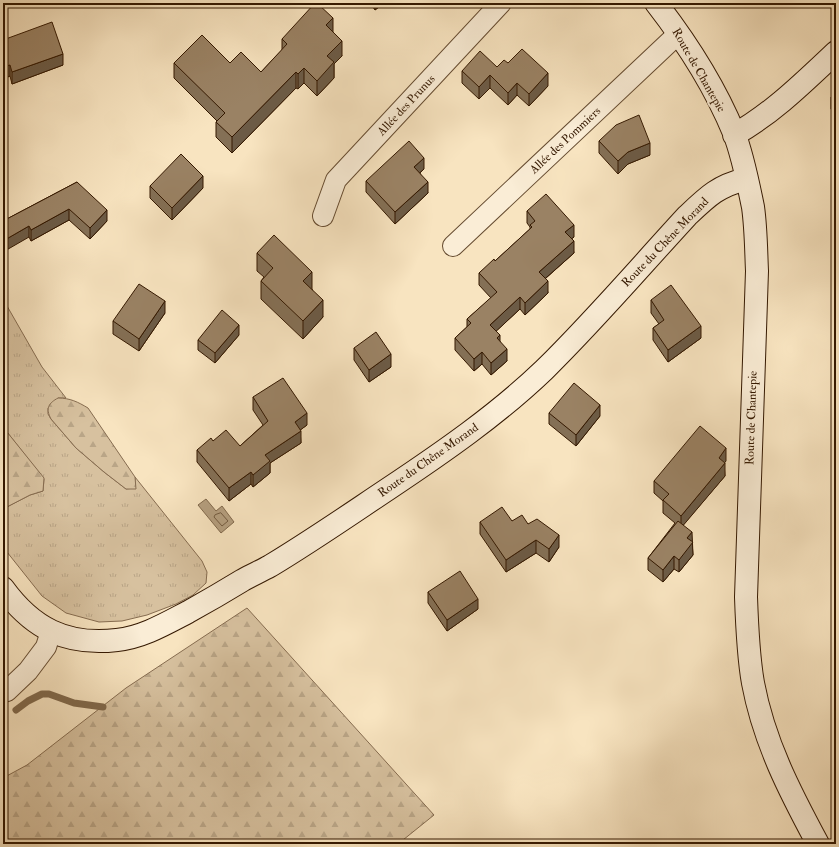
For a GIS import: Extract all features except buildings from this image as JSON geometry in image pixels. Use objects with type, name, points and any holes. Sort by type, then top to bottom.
[{"type":"main road","name":"Route de Chantepie","points":[[656,3],[678,34],[710,86],[734,135],[753,207],[756,231],[757,270],[746,590],[749,650],[753,683],[763,723],[774,754],[788,787],[818,844]]},
{"type":"main road","points":[[734,135],[781,102],[836,52]]},
{"type":"main road","name":"Route du Chêne Morand","points":[[3,588],[21,610],[40,626],[63,636],[89,641],[116,641],[146,633],[161,626],[270,566],[344,519],[448,448],[513,397],[543,371],[570,344],[704,200],[724,185],[746,179]]},
{"type":"street","name":"Allée des Prunus","points":[[323,216],[336,180],[501,3]]},
{"type":"street","name":"Allée des Pommiers","points":[[453,246],[678,34]]},
{"type":"street","points":[[4,695],[28,671],[46,647],[51,631]]},
{"type":"green space","points":[[3,299],[42,367],[66,398],[58,398],[48,408],[48,414],[51,419],[76,448],[126,489],[135,488],[135,477],[202,561],[207,572],[206,583],[193,595],[176,604],[147,615],[122,621],[99,622],[66,613],[42,596],[3,547],[3,509],[30,495],[43,491],[44,479],[3,427]]},
{"type":"green space","points":[[58,398],[74,401],[88,408],[135,477],[136,489],[126,489],[104,472],[76,448],[51,419],[48,412],[49,406]]},
{"type":"green space","points":[[3,427],[44,478],[43,491],[30,495],[3,509]]},
{"type":"green space","points":[[247,608],[434,815],[398,844],[3,844],[3,778],[27,765],[126,688]]},
{"type":"water","points":[[206,499],[216,511],[222,506],[234,522],[221,533],[198,505]]},
{"type":"waterway","points":[[16,710],[28,701],[42,694],[49,694],[74,703],[103,707]]}]
